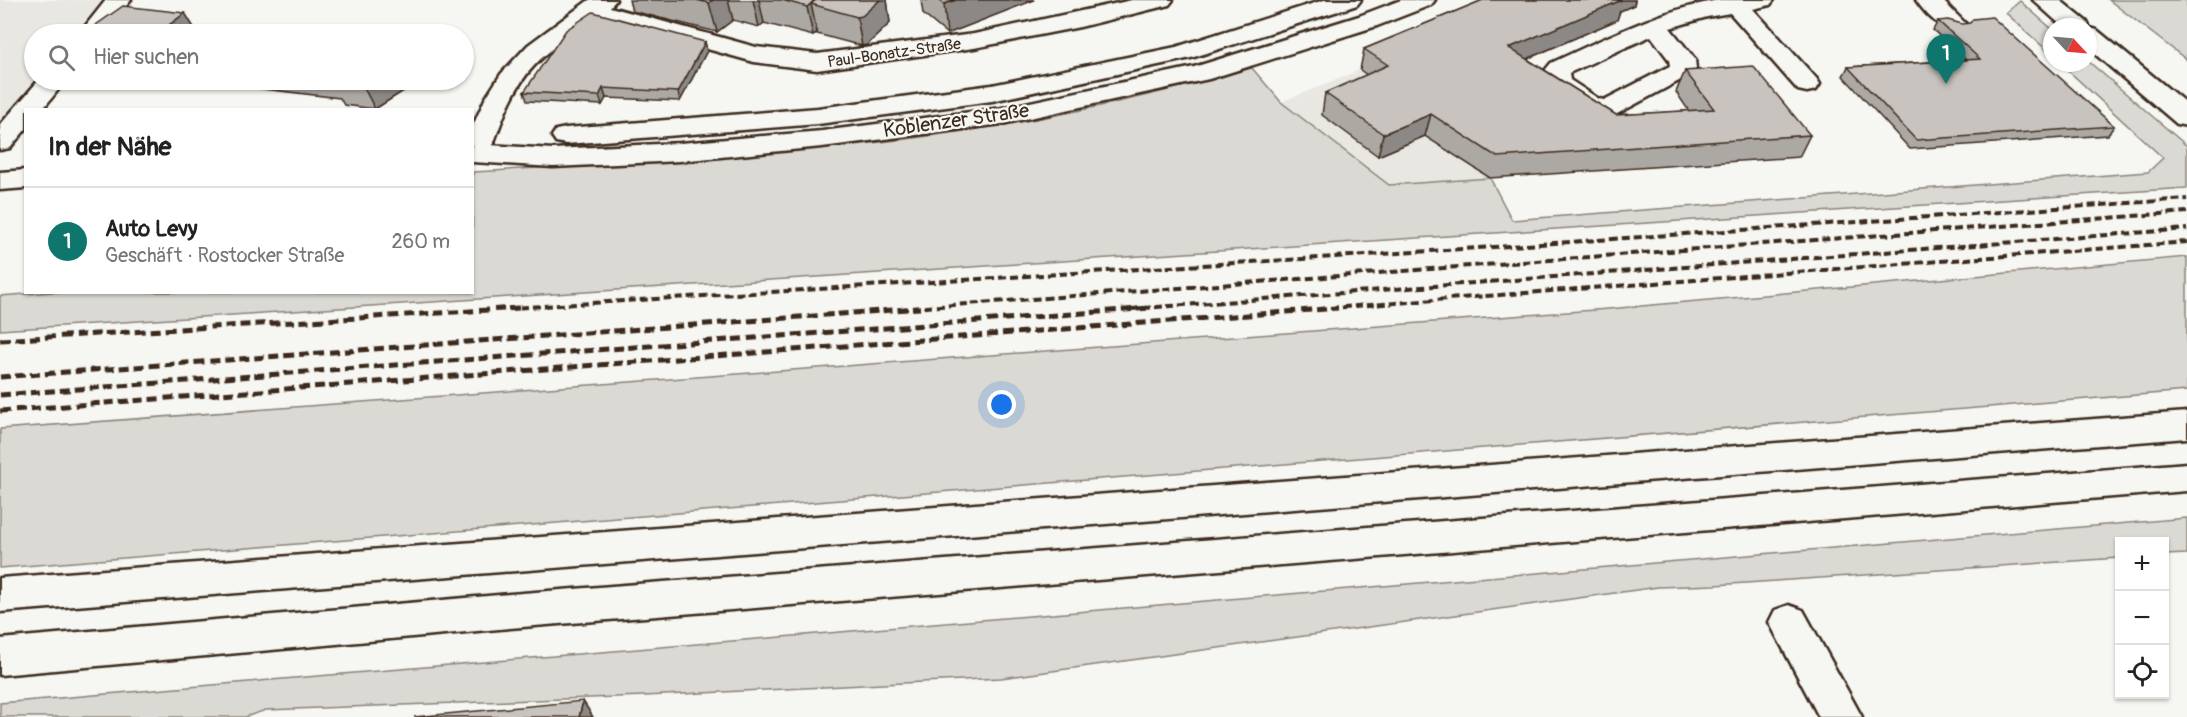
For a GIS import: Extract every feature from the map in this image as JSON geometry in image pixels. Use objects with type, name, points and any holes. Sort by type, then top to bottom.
[{"type":"main road","points":[[99,24],[119,0]]},
{"type":"main road","name":"Paul-Bonatz-Straße","points":[[598,4],[754,54],[817,62],[974,41],[1080,20],[1161,0]]},
{"type":"main road","name":"Koblenzer Straße","points":[[474,153],[559,136],[818,116],[992,93],[1182,53],[1349,0]]},
{"type":"main road","name":"Koblenzer Straße","points":[[474,153],[552,158],[680,152],[822,139],[1002,116],[1200,74],[1368,21],[1423,0]]},
{"type":"main road","points":[[1655,25],[1703,10],[1762,0]]},
{"type":"main road","points":[[1928,0],[1955,25]]},
{"type":"main road","points":[[2045,0],[2067,18]]},
{"type":"main road","points":[[474,153],[516,71],[541,46],[598,4]]},
{"type":"main road","points":[[1735,4],[1807,84]]},
{"type":"main road","points":[[2097,43],[2187,118]]},
{"type":"main road","points":[[28,108],[44,90]]},
{"type":"main road","points":[[0,142],[24,112]]},
{"type":"main road","points":[[0,181],[24,180]]},
{"type":"main road","points":[[0,595],[2187,425]]},
{"type":"main road","points":[[0,657],[510,611],[2187,477]]},
{"type":"main road","points":[[1789,621],[1841,717]]},
{"type":"shaded area","points":[[0,0],[119,0],[99,24],[24,24],[24,90],[44,90],[29,108],[24,108],[24,114],[0,142]]},
{"type":"shaded area","points":[[2109,0],[2187,0],[2187,60]]},
{"type":"shaded area","points":[[2020,1],[2043,21],[2043,47],[2006,13]]},
{"type":"shaded area","points":[[1252,68],[1281,102],[1389,185],[1490,178],[1512,220],[2148,172],[2163,158],[2070,72],[2097,72],[2097,69],[2187,146],[2187,188],[0,330],[0,296],[26,294],[474,294],[474,172],[744,155],[947,134],[1104,105]]},
{"type":"shaded area","points":[[1360,70],[1413,108],[1490,178],[1389,185],[1281,102]]},
{"type":"shaded area","points":[[2187,257],[2187,391],[0,568],[0,429],[1608,309]]},
{"type":"shaded area","points":[[2187,518],[2187,554],[2169,555],[2169,537],[2115,537],[2115,558],[1658,587],[1001,678],[644,696],[266,710],[245,717],[0,717],[0,703]]},
{"type":"building","points":[[696,0],[713,0],[709,3]]},
{"type":"building","points":[[782,0],[815,0],[807,7]]},
{"type":"building","points":[[816,0],[880,0],[862,16],[857,17],[811,4]]},
{"type":"building","points":[[939,0],[956,0],[944,4]]},
{"type":"building","points":[[1483,0],[1622,0],[1509,48],[1616,115],[1714,109],[1685,71],[1753,66],[1810,135],[1497,157],[1431,114],[1383,134],[1325,93],[1388,65],[1364,49]]},
{"type":"building","points":[[123,6],[185,13],[170,24],[97,24]]},
{"type":"building","points":[[593,12],[705,42],[678,92],[603,88],[599,96],[524,92],[566,30]]},
{"type":"building","points":[[1992,17],[2043,63],[2043,72],[2054,72],[2114,126],[1916,140],[1848,67],[1980,59],[1938,21],[1948,20],[1962,24],[1970,23],[1973,19]]},
{"type":"building","points":[[583,701],[579,717],[414,717]]},
{"type":"railway","points":[[496,309],[1526,245],[2187,199]]},
{"type":"railway","points":[[900,309],[2187,212]]},
{"type":"railway","points":[[1131,309],[2187,229]]},
{"type":"railway","points":[[1318,309],[2187,242]]},
{"type":"railway","points":[[0,340],[520,308]]},
{"type":"railway","points":[[0,377],[920,308]]},
{"type":"railway","points":[[0,395],[1151,308]]},
{"type":"railway","points":[[0,411],[1338,308]]},
{"type":"place","name":"Auto Levy","points":[[1946,84]]}]
